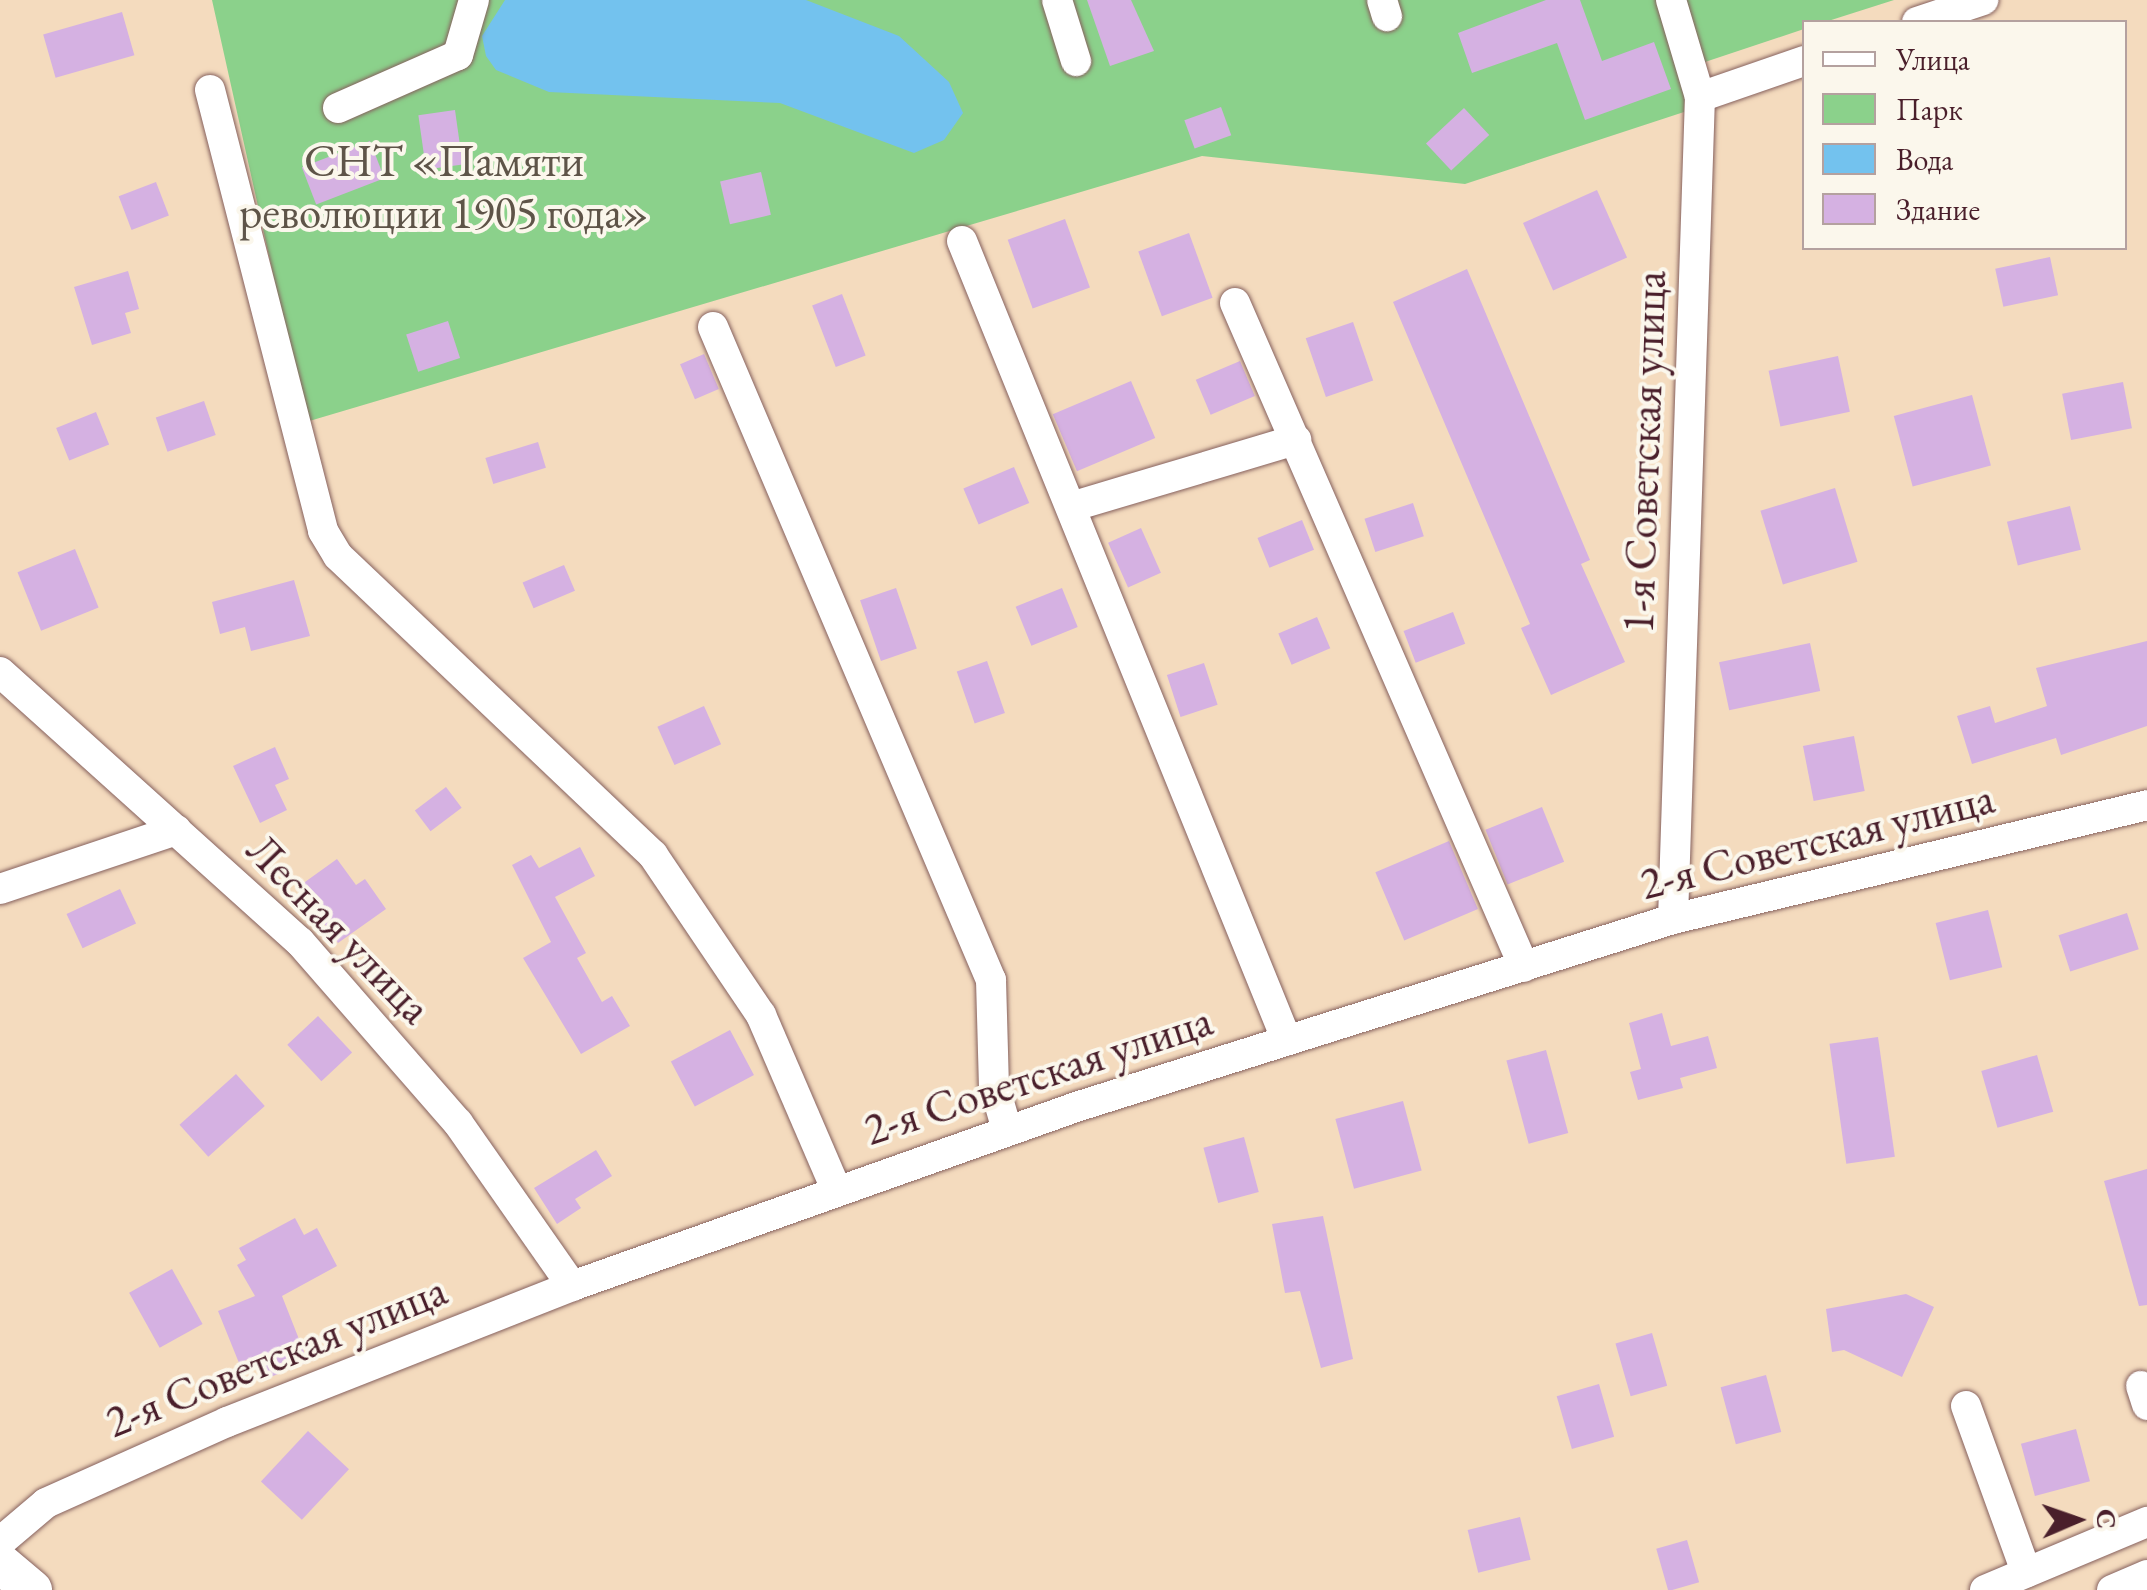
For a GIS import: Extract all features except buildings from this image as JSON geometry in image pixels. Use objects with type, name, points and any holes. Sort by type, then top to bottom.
[{"type":"main road","points":[[0,1563],[32,1590]]},
{"type":"street","points":[[338,108],[458,54],[474,0]]},
{"type":"street","points":[[1057,0],[1076,61]]},
{"type":"street","name":"1-я Советская улица","points":[[1671,0],[1700,96],[1673,920]]},
{"type":"street","points":[[1924,20],[1984,0]]},
{"type":"street","points":[[1700,96],[1802,62]]},
{"type":"street","points":[[210,90],[323,530],[338,556],[652,855],[761,1014],[836,1190]]},
{"type":"street","points":[[962,241],[1074,506],[1287,1041]]},
{"type":"street","points":[[1235,303],[1524,967]]},
{"type":"street","points":[[713,327],[991,980],[994,1086],[1008,1130]]},
{"type":"street","points":[[1074,506],[1296,440]]},
{"type":"street","name":"Лесная улица","points":[[0,672],[300,942],[458,1123],[572,1286]]},
{"type":"street","name":"2-я Советская улица","points":[[0,1542],[46,1502],[108,1472],[572,1286],[1008,1130],[1673,920],[2147,805]]},
{"type":"street","points":[[0,889],[176,830]]},
{"type":"street","points":[[1966,1406],[2026,1572]]},
{"type":"street","points":[[1985,1590],[2147,1522]]},
{"type":"street","points":[[2112,1590],[2147,1575]]},
{"type":"green space","name":"СНТ «Памяти революции 1905 года»","points":[[212,0],[1894,0],[1831,20],[1802,20],[1802,30],[1687,68],[1684,112],[1465,184],[1202,156],[306,422]]},
{"type":"water","points":[[505,0],[806,0],[899,36],[949,82],[963,113],[944,140],[914,153],[780,103],[549,92],[496,70],[486,56],[482,36]]}]
